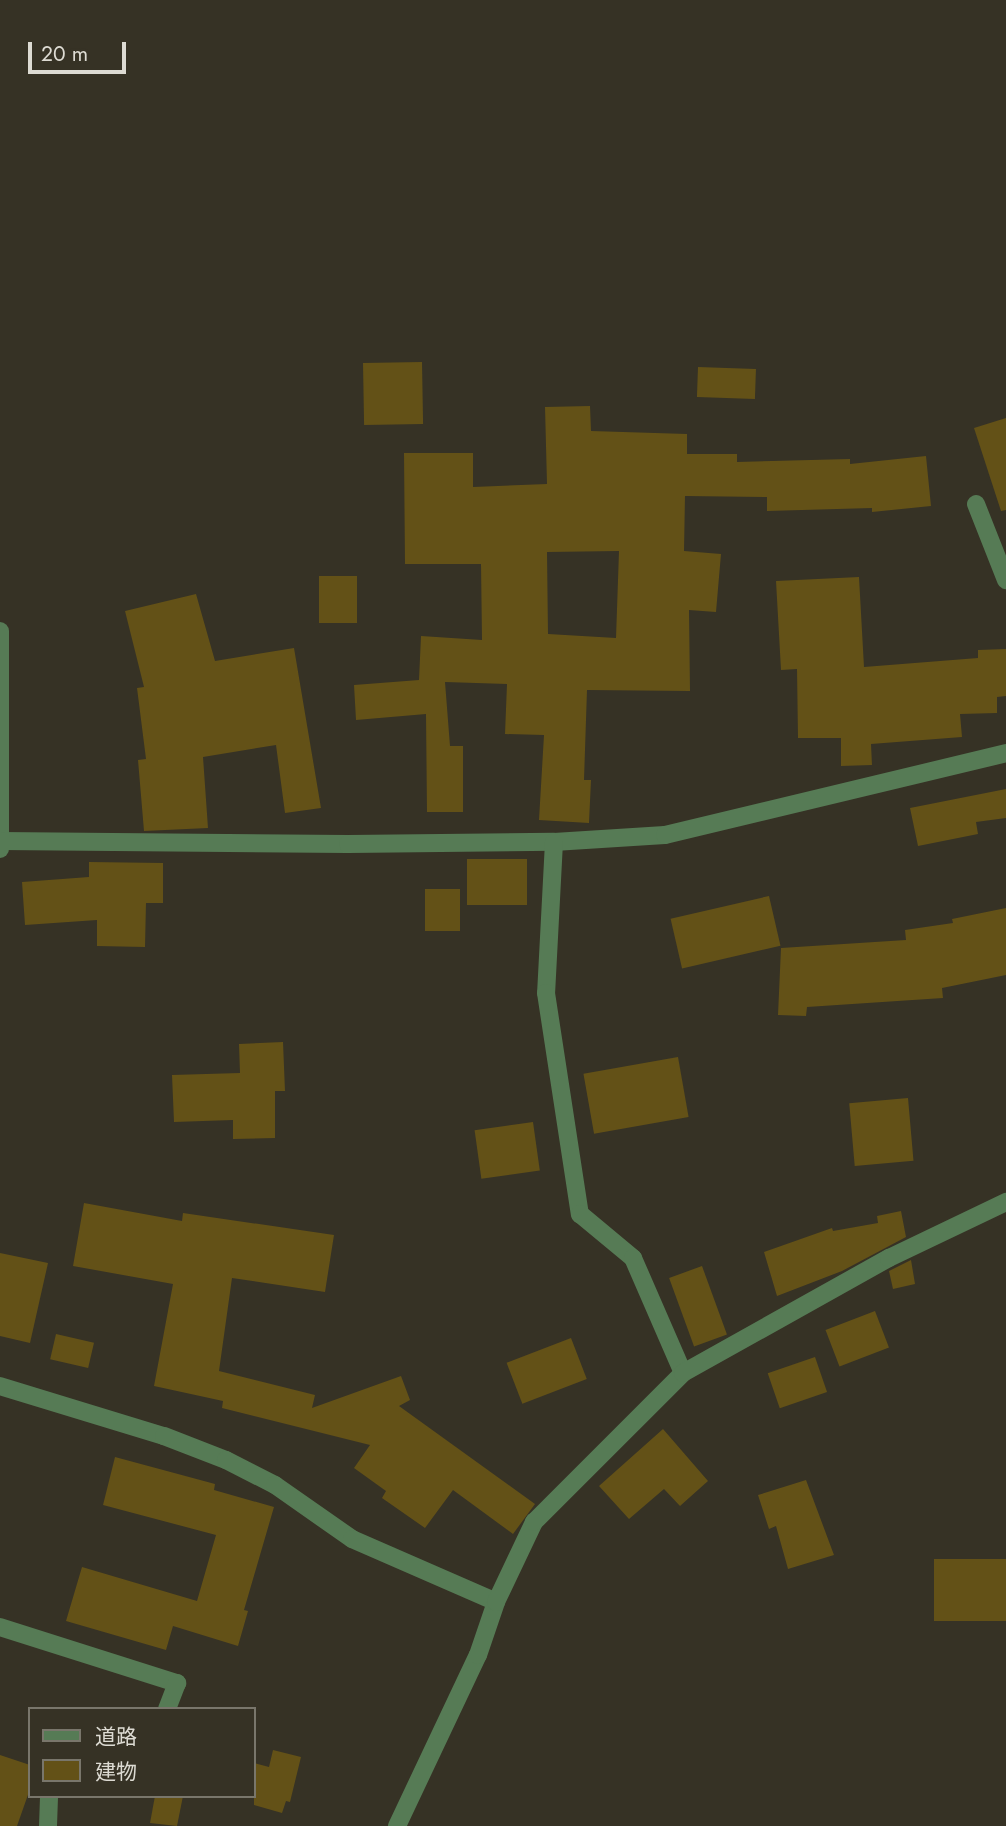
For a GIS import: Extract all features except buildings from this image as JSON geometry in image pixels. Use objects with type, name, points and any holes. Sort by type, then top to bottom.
[{"type":"street","points":[[976,504],[1006,580]]},
{"type":"street","points":[[0,631],[0,849]]},
{"type":"street","points":[[0,841],[334,844],[554,842],[665,835],[1006,753]]},
{"type":"street","points":[[554,842],[546,993],[580,1214],[633,1258],[683,1373]]},
{"type":"street","points":[[397,1826],[478,1655],[496,1602],[534,1522],[683,1373],[889,1258],[1006,1202]]},
{"type":"street","points":[[0,1386],[163,1436],[226,1460],[275,1485],[352,1539],[496,1602]]},
{"type":"street","points":[[0,1627],[177,1683],[168,1707]]},
{"type":"street","points":[[48,1826],[49,1798]]}]
